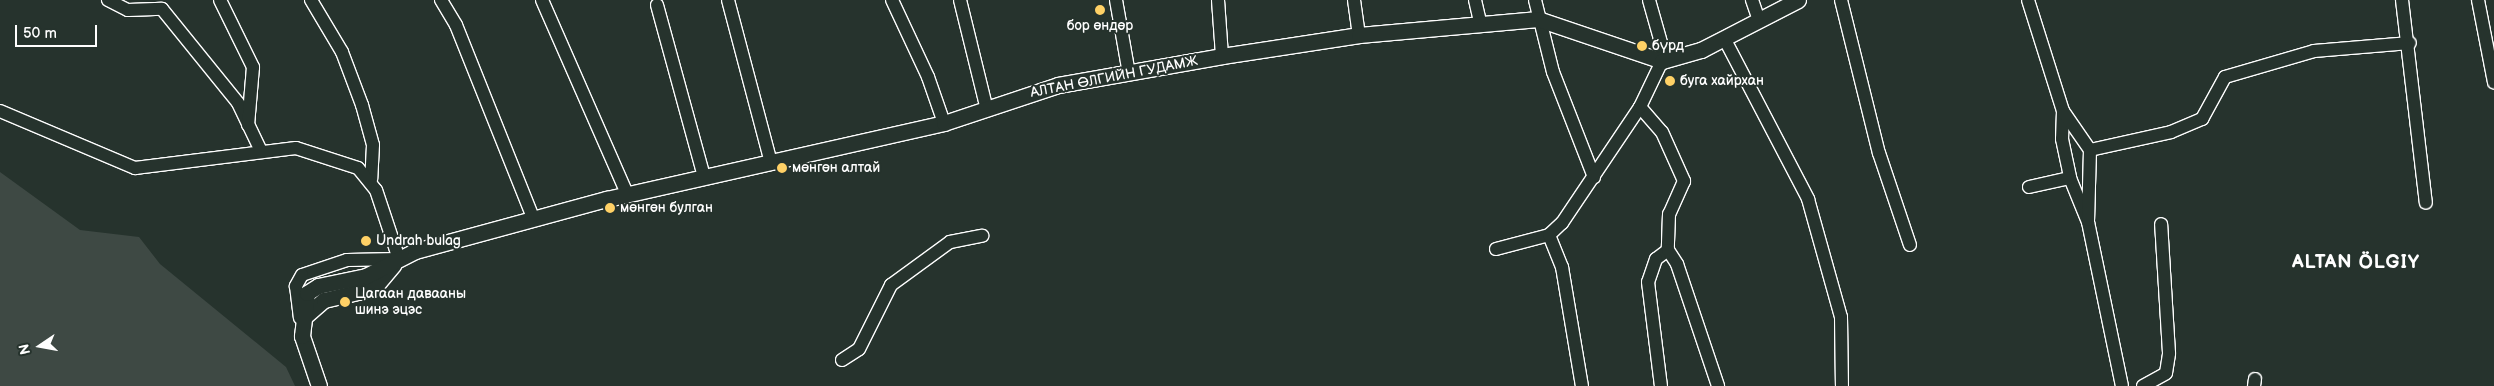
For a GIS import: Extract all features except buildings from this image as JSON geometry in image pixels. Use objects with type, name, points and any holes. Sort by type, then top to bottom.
[{"type":"main road","points":[[1662,60],[1701,50],[1798,0]]},
{"type":"main road","name":"АЛТАН ӨЛГИЙН ГУДАМЖ","points":[[398,258],[627,194],[944,124],[986,106],[1058,85],[1129,74],[1222,56],[1359,35],[1480,22],[1538,19],[1662,60]]},
{"type":"main road","points":[[319,386],[300,321],[324,300],[374,288],[398,258]]},
{"type":"street","points":[[108,0],[128,10],[162,9],[238,104],[260,150]]},
{"type":"street","points":[[220,0],[253,67],[248,125]]},
{"type":"street","points":[[300,321],[296,286],[302,275],[347,260],[398,258],[371,179],[374,145],[362,105],[342,52],[311,0]]},
{"type":"street","points":[[441,0],[456,25],[534,220]]},
{"type":"street","points":[[542,0],[627,194]]},
{"type":"street","points":[[728,0],[771,163]]},
{"type":"street","points":[[892,0],[928,77],[944,124]]},
{"type":"street","points":[[960,0],[986,106]]},
{"type":"street","points":[[1116,0],[1129,74]]},
{"type":"street","points":[[1218,0],[1222,56]]},
{"type":"street","points":[[1354,0],[1359,35]]},
{"type":"street","points":[[1474,0],[1480,22]]},
{"type":"street","points":[[1535,0],[1538,19],[1553,72],[1594,178]]},
{"type":"street","points":[[1496,250],[1549,235],[1577,205],[1640,107],[1662,60],[1662,46],[1649,0]]},
{"type":"street","points":[[1752,0],[1759,20]]},
{"type":"street","points":[[1841,0],[1879,154],[1910,245]]},
{"type":"street","points":[[2028,0],[2063,111],[2090,150],[2088,222]]},
{"type":"street","points":[[2402,0],[2410,42],[2419,174],[2426,203]]},
{"type":"street","points":[[2478,0],[2494,82]]},
{"type":"street","points":[[658,5],[704,177]]},
{"type":"street","points":[[1724,38],[1808,199],[1841,317],[1842,386]]},
{"type":"street","points":[[2090,150],[2171,132],[2202,119],[2225,77],[2314,51],[2410,42]]},
{"type":"street","points":[[1640,107],[1662,132],[1684,181],[1669,214],[1668,250],[1677,264],[1718,386]]},
{"type":"street","points":[[0,111],[135,168],[260,150],[314,152],[358,168],[371,179]]},
{"type":"street","points":[[2063,111],[2062,139],[2070,178],[2088,222],[2122,386]]},
{"type":"street","points":[[2029,187],[2070,178]]},
{"type":"street","points":[[2143,386],[2166,373],[2170,353],[2161,224]]},
{"type":"street","points":[[1549,235],[1562,267],[1582,386]]},
{"type":"street","points":[[842,360],[858,348],[892,285],[950,242],[982,236]]},
{"type":"street","points":[[1661,386],[1648,282],[1656,259],[1668,250]]},
{"type":"shaded area","points":[[0,172],[80,230],[139,237],[160,264],[286,367],[295,386],[0,386]]},
{"type":"place","name":"бор өндөр","points":[[1100,10]]},
{"type":"place","name":"бүрд","points":[[1642,46]]},
{"type":"place","name":"буга хайрхан","points":[[1670,81]]},
{"type":"place","name":"мөнгөн алтай","points":[[782,168]]},
{"type":"place","name":"мөнгөн булган","points":[[610,208]]},
{"type":"place","name":"Undrah bulag","points":[[366,241]]},
{"type":"place","name":"Цагаан давааны шинэ эцэс","points":[[345,302]]},
{"type":"district","name":"ALTAN ÖLGIY","points":[[2356,263]]}]
